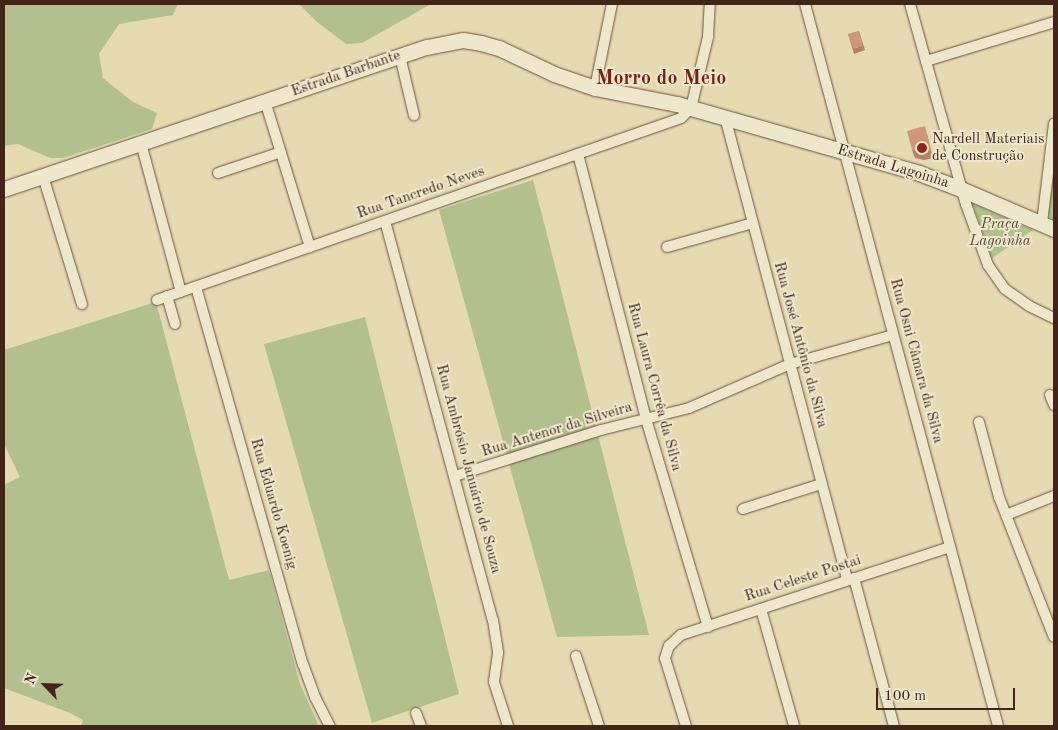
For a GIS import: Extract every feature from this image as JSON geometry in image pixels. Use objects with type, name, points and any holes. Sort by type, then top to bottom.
[{"type":"main road","name":"Estrada Barbante","points":[[4,189],[400,56],[447,42],[481,43],[499,48],[554,74],[595,88],[691,108]]},
{"type":"main road","name":"Estrada Lagoinha","points":[[691,108],[919,173],[961,189]]},
{"type":"main road","points":[[961,189],[1048,226]]},
{"type":"street","points":[[595,88],[612,4]]},
{"type":"street","points":[[691,108],[708,37],[710,4]]},
{"type":"street","name":"Rua Osni Câmara da Silva","points":[[804,4],[998,726]]},
{"type":"street","points":[[910,4],[961,189]]},
{"type":"street","points":[[926,61],[1054,22]]},
{"type":"street","points":[[400,56],[414,115]]},
{"type":"street","points":[[265,102],[310,247]]},
{"type":"street","name":"Rua Tancredo Neves","points":[[157,300],[681,118],[691,108]]},
{"type":"street","name":"Rua José Antônio da Silva","points":[[725,118],[822,484],[894,726]]},
{"type":"street","points":[[1048,226],[1054,124]]},
{"type":"street","points":[[141,143],[181,292]]},
{"type":"street","points":[[218,173],[281,152]]},
{"type":"street","name":"Rua Laura Corrêa da Silva","points":[[578,154],[646,419],[708,627]]},
{"type":"street","points":[[44,176],[82,304]]},
{"type":"street","name":"Estrada Lagoinha","points":[[961,189],[983,254],[998,282],[1029,306],[1054,318]]},
{"type":"street","name":"Rua Ambrósio Januário de Souza","points":[[385,221],[493,620],[498,653],[494,682],[508,726]]},
{"type":"street","points":[[667,247],[753,223]]},
{"type":"street","name":"Rua Eduardo Koenig","points":[[196,287],[303,664],[315,698],[330,726]]},
{"type":"street","points":[[168,296],[175,324]]},
{"type":"street","name":"Rua Antenor da Silveira","points":[[455,476],[601,430],[702,403],[790,364],[893,335]]},
{"type":"street","points":[[979,422],[994,480],[1006,515],[1054,637]]},
{"type":"street","points":[[743,509],[822,484]]},
{"type":"street","points":[[1006,515],[1054,496]]},
{"type":"street","name":"Rua Celeste Postai","points":[[686,726],[665,658],[669,646],[681,635],[950,547]]},
{"type":"street","points":[[761,609],[794,726]]},
{"type":"street","points":[[576,656],[599,726]]},
{"type":"street","points":[[416,714],[421,726]]},
{"type":"green space","points":[[4,4],[178,4],[173,15],[119,24],[99,54],[103,78],[133,102],[157,113],[152,129],[63,158],[50,158],[18,144],[4,146]]},
{"type":"green space","points":[[299,4],[431,4],[362,43],[346,44],[317,22]]},
{"type":"green space","points":[[1054,168],[1054,221],[1048,215]]},
{"type":"green space","points":[[533,180],[649,635],[557,637],[439,210]]},
{"type":"green space","name":"Praça Lagoinha","points":[[972,203],[1033,230],[992,258]]},
{"type":"green space","points":[[156,302],[229,580],[269,570],[300,684],[319,726],[81,726],[83,720],[70,713],[4,688],[4,485],[20,477],[4,444],[4,350]]},
{"type":"green space","points":[[365,317],[459,694],[372,723],[264,344]]},
{"type":"building","points":[[859,31],[863,46],[853,49],[848,34]]},
{"type":"building","name":"Nardell Materiais de Construção","points":[[925,126],[931,150],[922,153],[912,150],[907,131]]},
{"type":"place","name":"Nardell Materiais de Construção","points":[[922,148]]},
{"type":"district","name":"Morro do Meio","points":[[661,79]]}]
